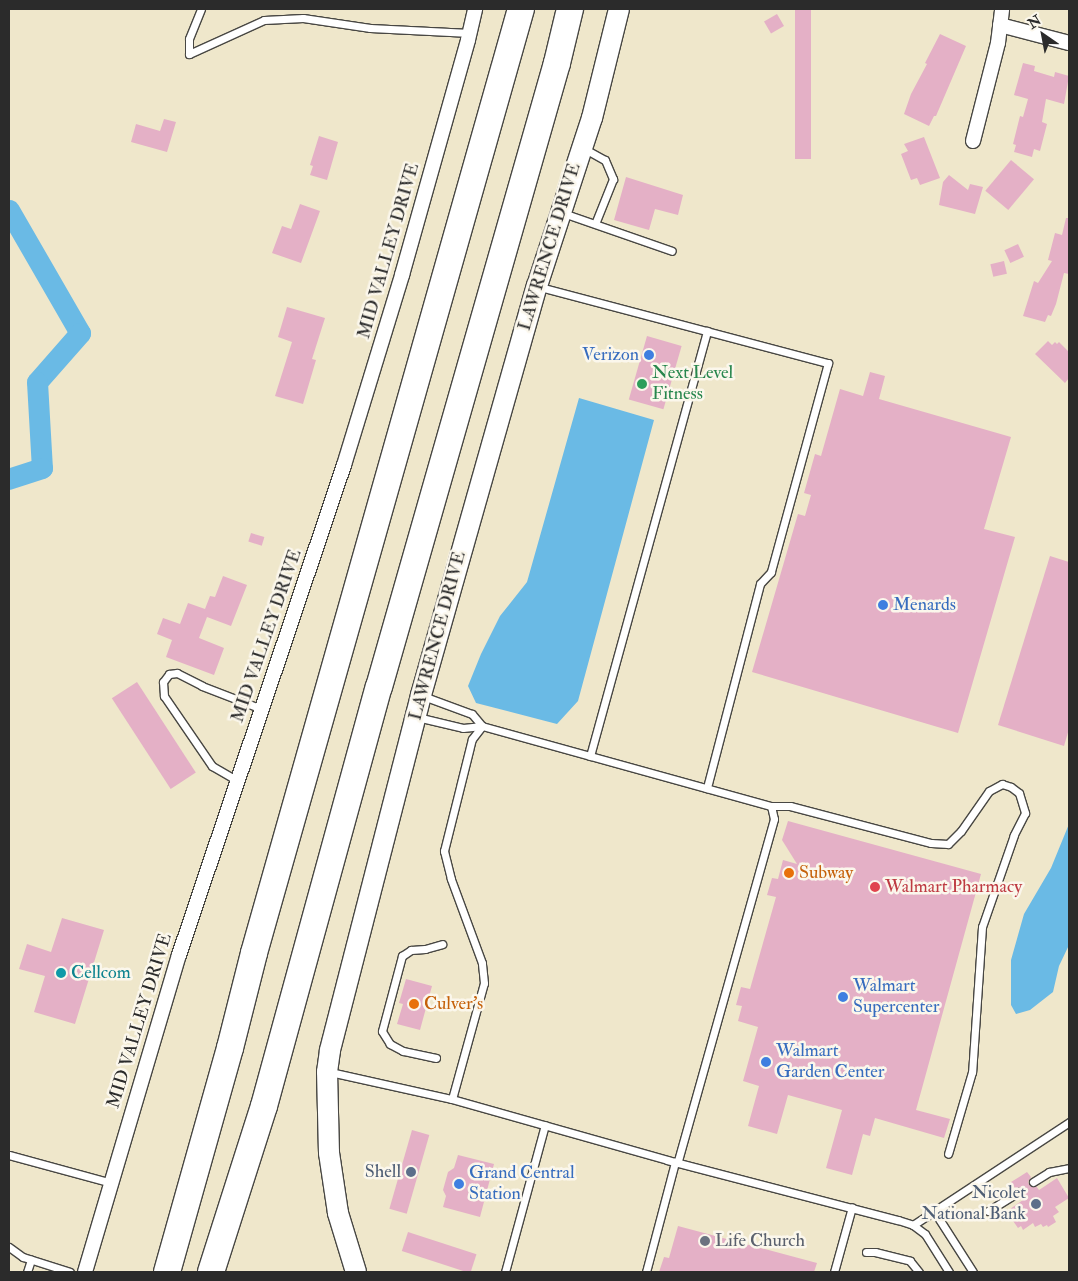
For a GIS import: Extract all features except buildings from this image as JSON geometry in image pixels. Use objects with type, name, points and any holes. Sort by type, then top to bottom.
[{"type":"highway","points":[[167,1272],[475,164],[521,9]]},
{"type":"highway","points":[[224,1272],[264,1106],[379,687],[552,82],[570,9]]},
{"type":"highway","points":[[150,1272],[178,1189],[230,1048]]},
{"type":"highway","points":[[211,1272],[264,1106]]},
{"type":"main road","name":"LAWRENCE DRIVE","points":[[356,1272],[338,1213],[328,1134],[327,1072],[342,998],[421,695],[537,286],[592,118],[619,9]]},
{"type":"street","name":"MID VALLEY DRIVE","points":[[85,1272],[179,954],[353,437],[402,275],[470,33],[475,9]]},
{"type":"street","points":[[973,141],[998,43],[1002,9]]},
{"type":"street","points":[[1000,26],[1069,43]]},
{"type":"lane","points":[[201,9],[189,39],[189,54],[264,20],[303,18],[370,28],[470,33]]},
{"type":"lane","points":[[582,147],[605,160],[614,179],[595,224]]},
{"type":"lane","points":[[560,212],[672,251]]},
{"type":"lane","points":[[537,286],[828,363],[772,572],[760,584],[707,788]]},
{"type":"lane","points":[[590,756],[707,331]]},
{"type":"lane","points":[[238,781],[212,766],[164,696],[163,682],[169,674],[177,673],[202,686],[262,709]]},
{"type":"lane","points":[[421,695],[472,714],[482,726]]},
{"type":"lane","points":[[416,717],[463,728],[482,726],[770,806],[790,806],[931,843],[948,844],[961,831],[989,790],[1002,784],[1011,787],[1019,793],[1025,813],[1014,835],[982,927],[972,1072],[948,1154]]},
{"type":"lane","points":[[452,1099],[484,983],[482,963],[450,879],[444,852],[472,740],[482,726]]},
{"type":"lane","points":[[646,1272],[774,819],[770,806]]},
{"type":"lane","points":[[436,1058],[403,1051],[390,1044],[382,1031],[402,956],[411,950],[442,944]]},
{"type":"lane","points":[[327,1072],[452,1099],[676,1163],[852,1207],[913,1226],[928,1238],[950,1272]]},
{"type":"lane","points":[[913,1226],[1069,1122]]},
{"type":"lane","points":[[505,1272],[545,1125]]},
{"type":"lane","points":[[9,1155],[112,1183]]},
{"type":"lane","points":[[1033,1182],[1049,1172],[1069,1168]]},
{"type":"lane","points":[[988,1211],[1018,1192]]},
{"type":"lane","points":[[834,1272],[852,1207]]},
{"type":"lane","points":[[934,1211],[972,1272]]},
{"type":"lane","points":[[9,1247],[22,1258],[53,1270],[70,1272]]},
{"type":"lane","points":[[866,1252],[875,1252],[910,1260],[919,1272]]},
{"type":"lane","points":[[27,1272],[31,1260]]},
{"type":"water","points":[[579,398],[654,420],[578,701],[557,724],[476,703],[468,686],[500,616],[527,582]]},
{"type":"water","points":[[1069,824],[1069,945],[1059,966],[1053,992],[1030,1010],[1016,1014],[1011,1005],[1011,960],[1024,914],[1051,868]]},
{"type":"waterway","points":[[9,210],[80,333],[37,382],[42,468],[9,479]]},
{"type":"place","name":"Verizon","points":[[649,355]]},
{"type":"place","name":"Next Level Fitness","points":[[642,384]]},
{"type":"place","name":"Menards","points":[[883,605]]},
{"type":"place","name":"Subway","points":[[789,873]]},
{"type":"place","name":"Walmart Pharmacy","points":[[875,887]]},
{"type":"place","name":"Cellcom","points":[[61,973]]},
{"type":"place","name":"Walmart Supercenter","points":[[843,997]]},
{"type":"place","name":"Culver's","points":[[414,1004]]},
{"type":"place","name":"Walmart Garden Center","points":[[766,1062]]},
{"type":"place","name":"Shell","points":[[411,1172]]},
{"type":"place","name":"Grand Central Station","points":[[459,1184]]},
{"type":"place","name":"Nicolet National Bank","points":[[1036,1204]]},
{"type":"place","name":"Life Church","points":[[705,1241]]}]
